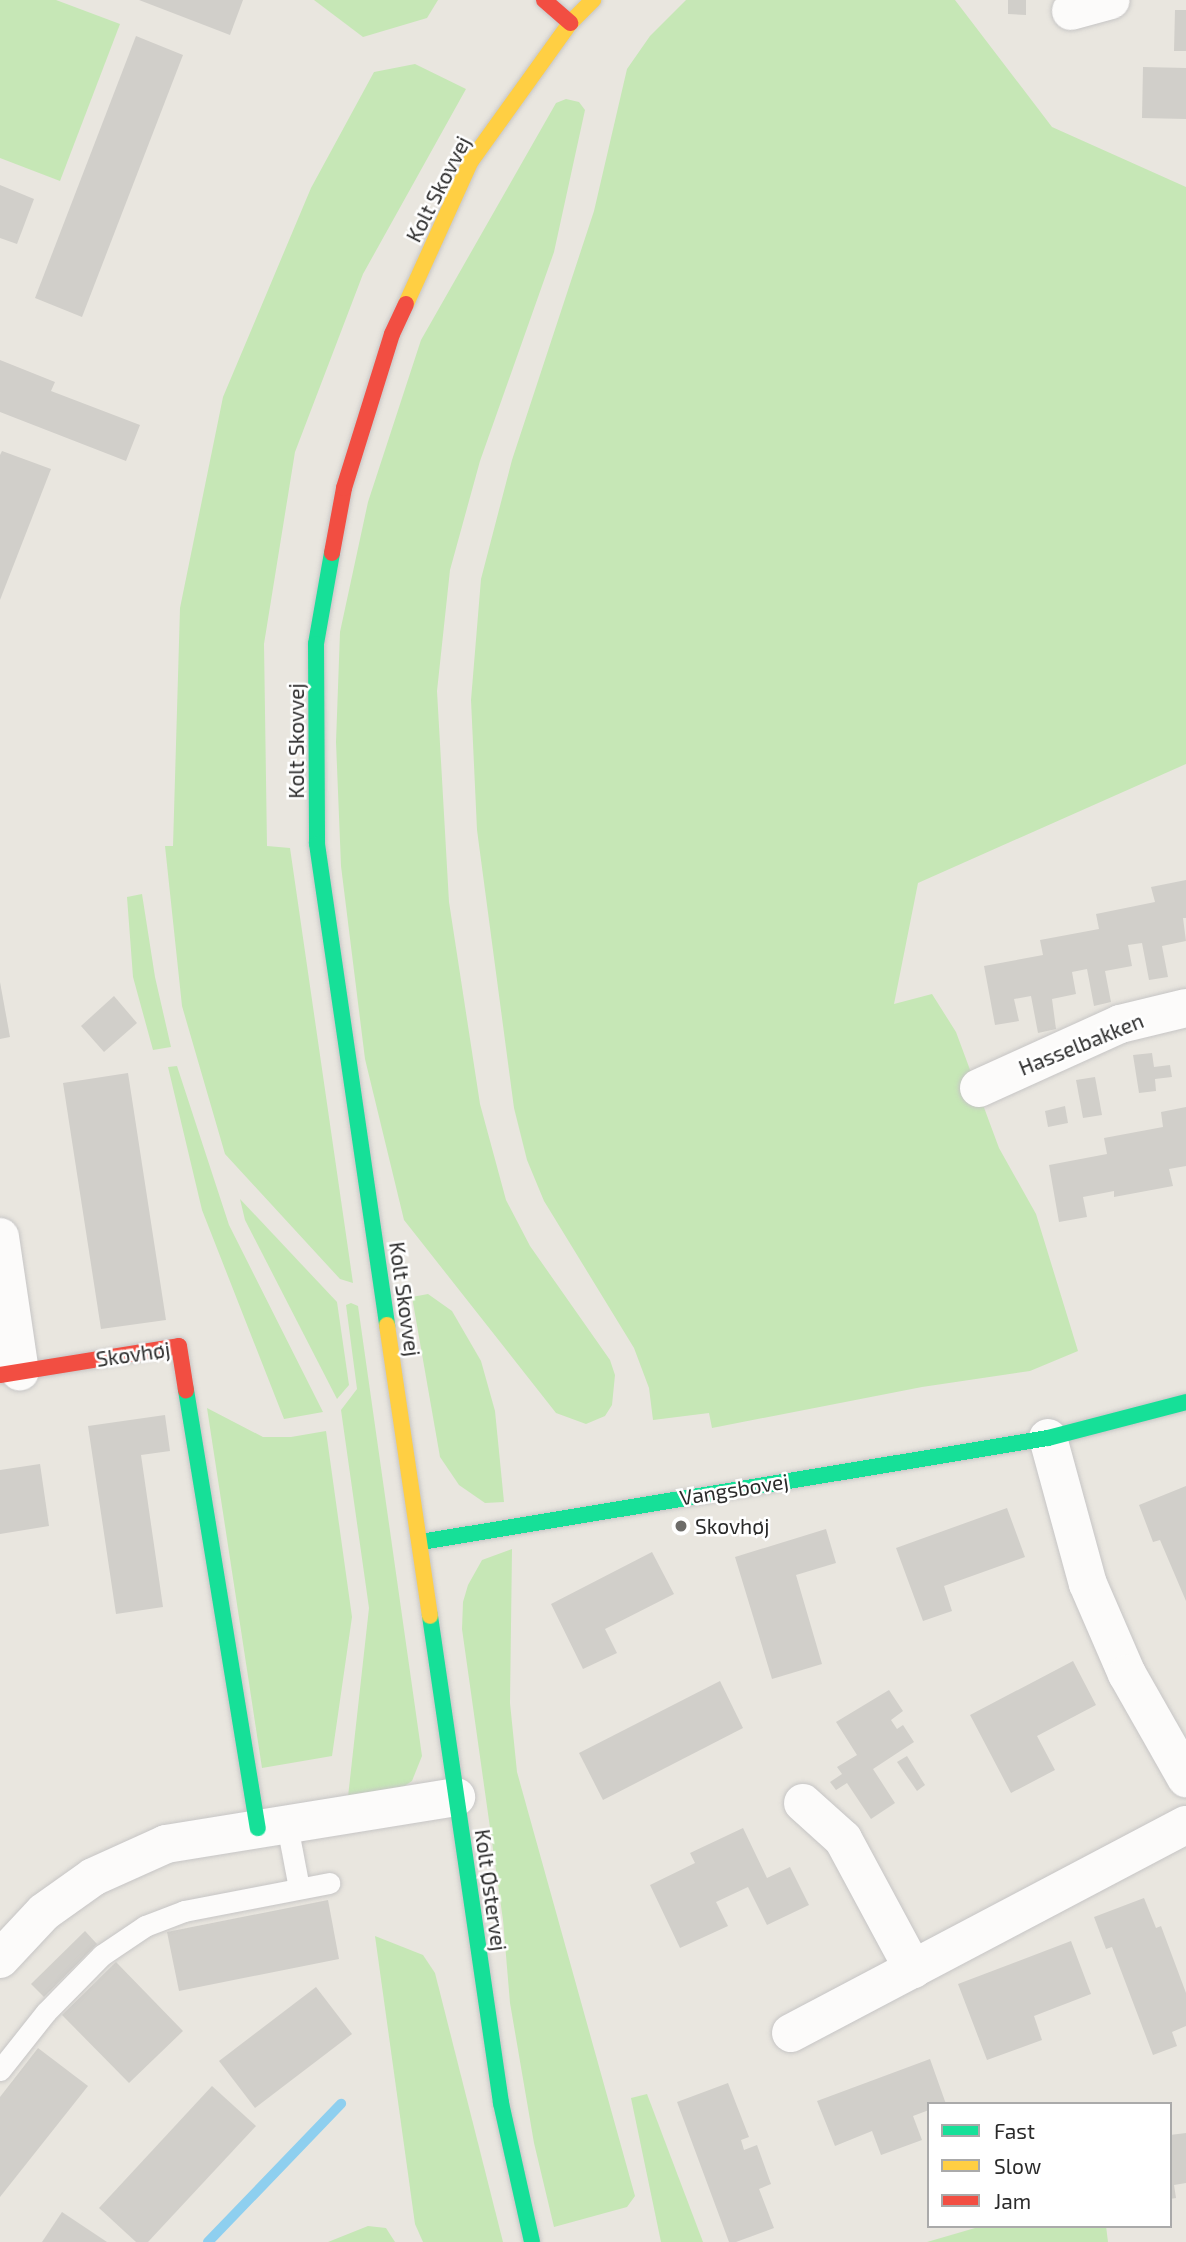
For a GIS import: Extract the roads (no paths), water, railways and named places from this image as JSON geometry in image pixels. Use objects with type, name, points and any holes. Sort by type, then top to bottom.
[{"type":"street","points":[[544,0],[570,23]]},
{"type":"street","name":"Kolt Skovvej","points":[[421,1542],[317,844],[316,644],[344,488],[392,334],[471,161],[570,23],[593,0]]},
{"type":"street","points":[[1071,11],[1111,0]]},
{"type":"street","name":"Hasselbakken","points":[[979,1088],[1120,1024],[1186,1008]]},
{"type":"street","name":"Skovhøj","points":[[0,1237],[10,1373],[179,1346],[272,1827]]},
{"type":"street","name":"Vangsbovej","points":[[421,1542],[1048,1438],[1186,1402]]},
{"type":"street","points":[[1048,1438],[1088,1584],[1128,1674],[1186,1778]]},
{"type":"street","name":"Kolt Østervej","points":[[421,1542],[501,2103],[532,2242]]},
{"type":"street","points":[[4,1945],[93,1877],[166,1844],[456,1797]]},
{"type":"street","points":[[803,1803],[843,1839],[913,1969]]},
{"type":"street","points":[[791,2033],[1186,1825]]},
{"type":"lane","points":[[272,1827],[299,1888]]},
{"type":"lane","points":[[0,2070],[46,2012],[102,1955],[145,1926],[184,1911],[329,1882]]},
{"type":"waterway","points":[[208,2242],[341,2104]]},
{"type":"place","name":"Skovhøj","points":[[681,1526]]}]
